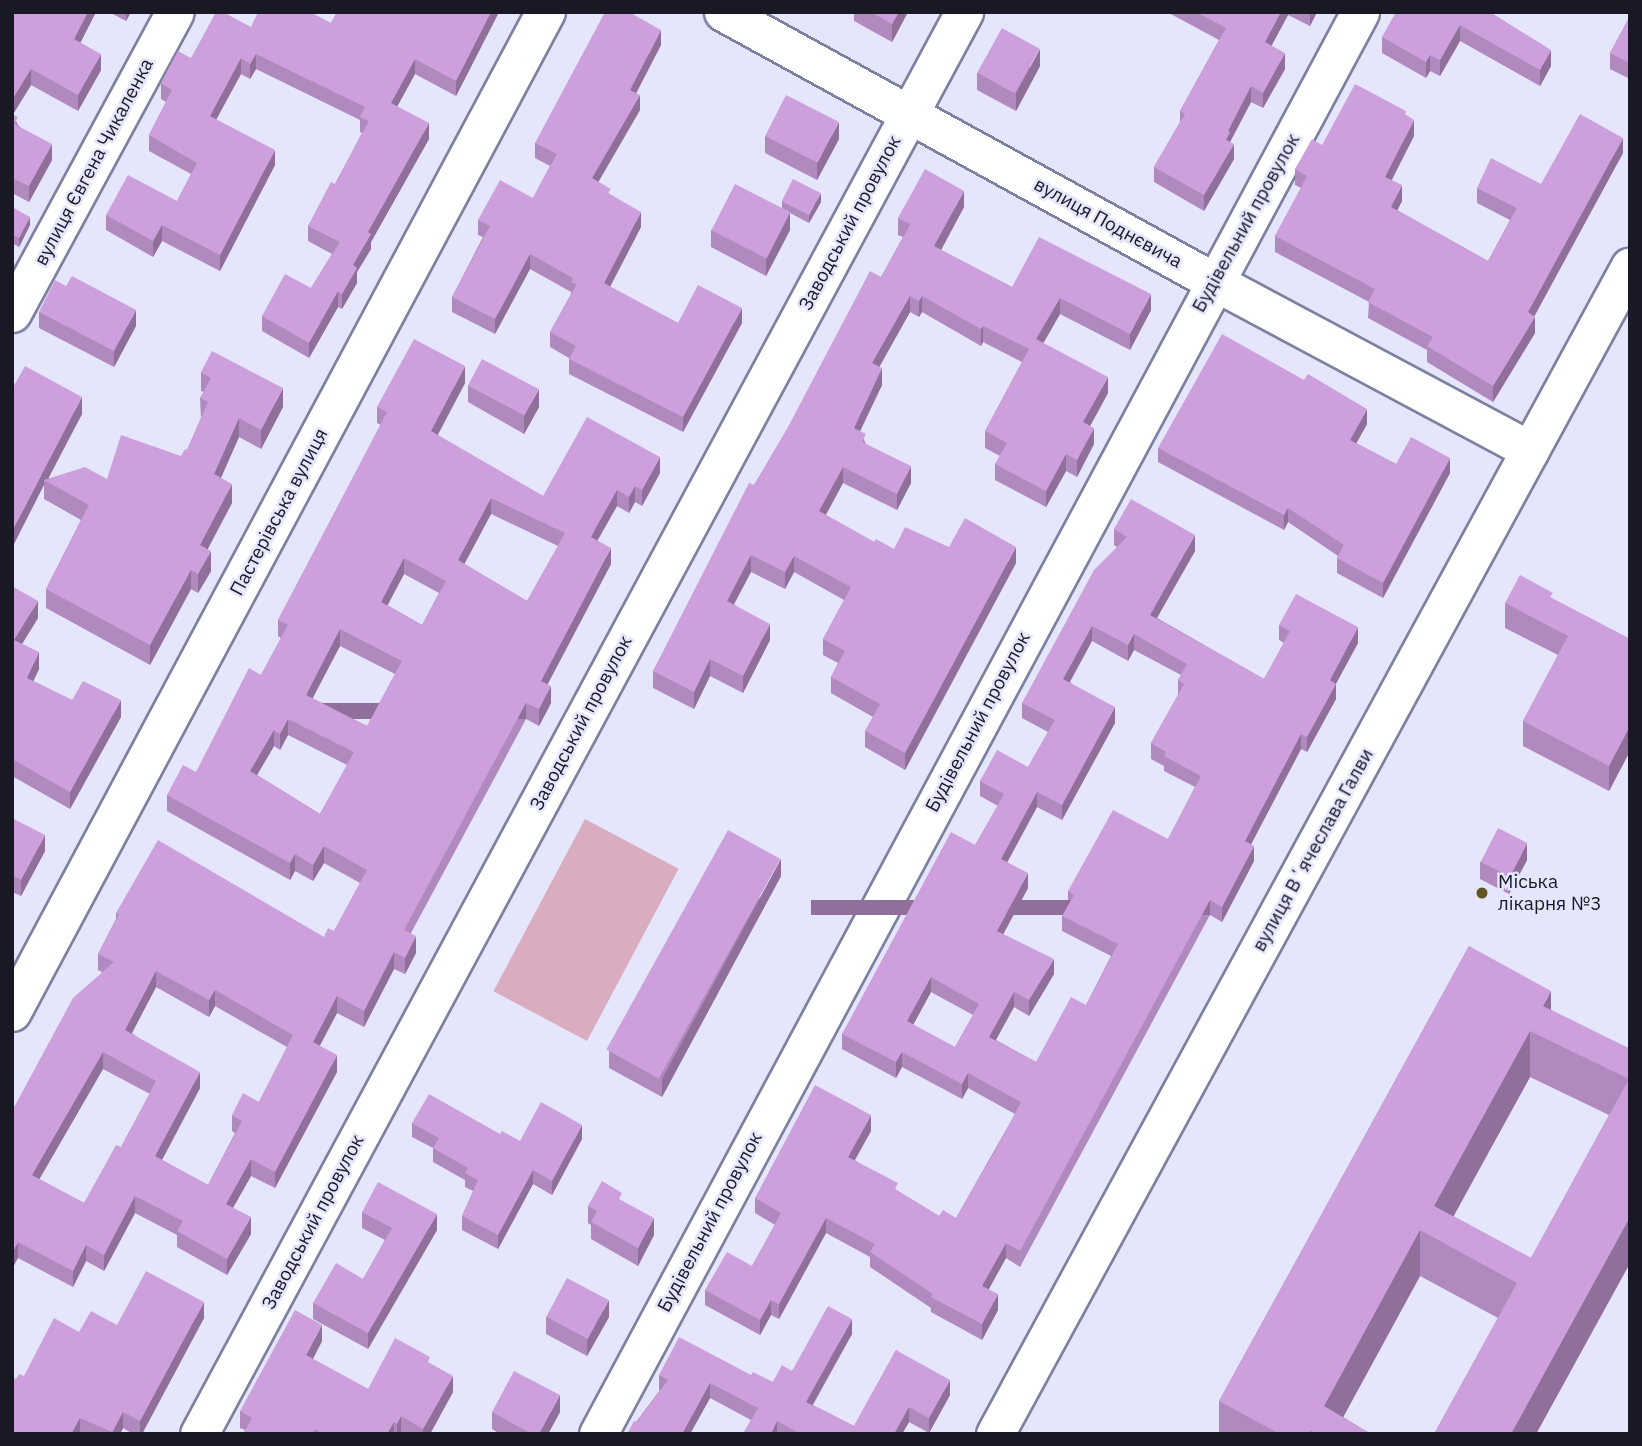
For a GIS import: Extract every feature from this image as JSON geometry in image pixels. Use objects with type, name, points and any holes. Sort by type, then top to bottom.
[{"type":"main road","name":"Пастерівська вулиця","points":[[12,1012],[545,12]]},
{"type":"street","name":"вулиця Євгена Чикаленка","points":[[12,313],[175,12]]},
{"type":"street","name":"вулиця Поднєвича","points":[[723,12],[1215,282],[1530,450]]},
{"type":"street","name":"Заводський провулок","points":[[199,1434],[964,12]]},
{"type":"street","name":"Будівельний провулок","points":[[598,1434],[1360,12]]},
{"type":"street","name":"вулиця Вʼячеслава Галви","points":[[995,1434],[1630,266]]},
{"type":"shaded area","points":[[585,819],[679,869],[587,1041],[493,991]]},
{"type":"building","points":[[12,12],[88,12],[74,39],[101,54],[78,95],[31,69],[12,100]]},
{"type":"building","points":[[216,12],[223,12],[251,27],[258,12],[310,12],[331,23],[337,12],[491,12],[456,81],[415,59],[391,103],[429,123],[368,232],[371,234],[353,265],[357,268],[342,294],[338,291],[309,343],[262,316],[285,274],[311,288],[340,242],[308,226],[331,182],[335,184],[369,121],[360,117],[365,107],[256,54],[250,64],[241,58],[210,116],[275,150],[220,255],[162,225],[153,241],[106,215],[128,175],[177,201],[197,163],[149,135],[172,90],[161,83],[178,51],[191,58]]},
{"type":"building","points":[[605,12],[629,12],[661,30],[630,90],[640,95],[592,178],[611,189],[608,193],[641,212],[604,283],[678,323],[698,285],[742,308],[683,417],[569,359],[576,346],[550,332],[577,284],[571,282],[573,278],[530,254],[495,319],[452,297],[490,226],[478,220],[500,180],[533,198],[557,154],[535,143]]},
{"type":"building","points":[[871,12],[899,12],[892,24]]},
{"type":"building","points":[[1196,12],[1281,12],[1265,42],[1285,53],[1263,93],[1251,86],[1228,131],[1230,132],[1226,140],[1234,144],[1204,195],[1154,167],[1185,114],[1180,111],[1226,28]]},
{"type":"building","points":[[1396,12],[1490,12],[1551,50],[1540,70],[1460,25],[1440,60],[1430,55],[1426,62],[1382,37]]},
{"type":"building","points":[[1630,16],[1630,63],[1610,53]]},
{"type":"building","points":[[1002,28],[1040,49],[1015,93],[977,73]]},
{"type":"building","points":[[1355,84],[1406,111],[1405,114],[1414,120],[1385,177],[1402,185],[1391,207],[1488,261],[1517,208],[1477,188],[1491,158],[1541,184],[1580,114],[1623,138],[1528,312],[1535,317],[1493,386],[1427,346],[1433,337],[1368,302],[1375,289],[1275,236],[1307,176],[1295,169],[1312,139],[1322,145]]},
{"type":"building","points":[[786,95],[839,122],[818,163],[765,136]]},
{"type":"building","points":[[12,114],[18,117],[14,124],[52,144],[29,186],[12,178]]},
{"type":"building","points":[[925,169],[964,191],[934,246],[1012,287],[1039,237],[1151,294],[1130,334],[1060,298],[1036,339],[1108,377],[1083,422],[1094,428],[1077,460],[1066,454],[1046,491],[995,464],[1007,443],[985,431],[1029,349],[983,326],[981,329],[922,296],[919,301],[910,296],[872,363],[882,368],[854,428],[866,434],[862,442],[911,466],[897,494],[843,467],[819,511],[874,542],[876,539],[894,549],[905,527],[949,547],[965,518],[1016,547],[905,753],[865,731],[880,704],[831,677],[845,651],[823,639],[851,587],[794,556],[785,572],[751,555],[727,601],[770,624],[743,676],[710,659],[694,692],[653,671],[749,483],[754,485],[788,427],[870,271],[881,277],[908,229],[910,224],[898,218]]},
{"type":"building","points":[[793,179],[821,193],[809,215],[782,201]]},
{"type":"building","points":[[735,184],[790,212],[767,258],[711,230]]},
{"type":"building","points":[[12,207],[30,217],[19,238],[12,234]]},
{"type":"building","points":[[72,276],[136,310],[114,351],[39,312],[55,280],[66,286]]},
{"type":"building","points":[[1222,334],[1304,380],[1308,374],[1367,409],[1350,440],[1396,464],[1411,437],[1450,458],[1383,583],[1337,558],[1344,545],[1288,508],[1284,515],[1158,448]]},
{"type":"building","points":[[414,339],[465,366],[431,431],[543,496],[587,417],[660,457],[642,490],[635,486],[629,497],[617,490],[596,527],[591,537],[611,548],[541,681],[551,686],[539,709],[526,703],[494,762],[404,930],[416,936],[405,958],[394,952],[364,1011],[337,996],[313,1042],[337,1055],[275,1172],[251,1159],[226,1204],[251,1217],[227,1259],[177,1231],[183,1221],[135,1196],[104,1255],[86,1245],[73,1271],[18,1242],[12,1253],[12,1111],[73,998],[114,962],[98,954],[119,914],[116,913],[158,840],[324,937],[328,928],[334,931],[367,870],[324,846],[313,865],[295,854],[290,863],[167,795],[183,765],[196,772],[249,668],[261,675],[288,625],[278,620],[387,412],[377,407]],"holes":[[[491,498],[565,533],[527,601],[458,560]],[[404,558],[446,581],[422,625],[381,602]],[[340,629],[402,661],[367,726],[306,695]],[[288,719],[354,752],[320,814],[250,771],[274,730],[280,734]],[[156,971],[209,1000],[215,990],[293,1035],[259,1102],[243,1093],[232,1115],[242,1121],[208,1185],[155,1156],[200,1072],[125,1030]],[[103,1052],[156,1081],[121,1147],[116,1145],[84,1203],[32,1175]]]},
{"type":"building","points":[[212,351],[283,388],[261,430],[239,418],[214,474],[232,484],[200,545],[211,551],[198,574],[191,570],[150,645],[46,589],[89,505],[44,480],[85,467],[107,479],[121,435],[181,456],[185,449],[187,450],[208,402],[200,398],[211,378],[201,372]]},
{"type":"building","points":[[482,359],[539,389],[524,416],[468,385]]},
{"type":"building","points":[[25,366],[82,397],[12,531],[12,389]]},
{"type":"building","points":[[1131,499],[1195,535],[1150,615],[1264,679],[1290,631],[1279,625],[1296,594],[1358,627],[1330,680],[1336,684],[1307,737],[1301,734],[1245,841],[1254,846],[1222,907],[1210,900],[1020,1251],[1006,1243],[982,1286],[998,1294],[982,1324],[931,1297],[933,1294],[870,1252],[875,1244],[826,1218],[779,1304],[771,1300],[760,1320],[705,1290],[727,1252],[752,1266],[781,1213],[755,1198],[815,1085],[871,1115],[848,1157],[898,1183],[895,1189],[939,1216],[943,1210],[956,1218],[1021,1102],[968,1073],[962,1084],[902,1052],[896,1062],[842,1034],[951,832],[975,845],[1004,794],[980,781],[997,750],[1028,767],[1055,720],[1022,703],[1094,570],[1127,537],[1114,529]],"holes":[[[1092,626],[1128,645],[1134,634],[1187,664],[1178,680],[1184,684],[1151,743],[1166,752],[1164,756],[1201,776],[1168,839],[1113,810],[1068,891],[1074,895],[1062,916],[1118,944],[1086,1005],[1071,997],[1036,1062],[989,1037],[1014,992],[1029,1000],[1054,959],[997,931],[1028,873],[1001,859],[1037,792],[1062,805],[1115,707],[1063,679]],[[931,977],[979,1004],[955,1047],[907,1021]]]},
{"type":"building","points":[[1520,575],[1553,593],[1550,597],[1630,639],[1630,726],[1609,766],[1523,721],[1568,636],[1505,603]]},
{"type":"building","points":[[12,586],[38,601],[14,640],[39,652],[27,678],[72,700],[83,681],[121,700],[70,792],[12,759]]},
{"type":"building","points":[[12,818],[45,835],[21,880],[12,875]]},
{"type":"building","points":[[1498,828],[1527,843],[1510,877],[1481,862]]},
{"type":"building","points":[[728,830],[780,859],[659,1079],[606,1050]]},
{"type":"building","points":[[1469,946],[1551,991],[1543,1006],[1630,1049],[1630,1217],[1511,1434],[1434,1434],[1517,1283],[1420,1230],[1324,1406],[1371,1434],[1316,1434],[1310,1430],[1308,1434],[1280,1434],[1219,1401]],"holes":[[[1530,1031],[1629,1079],[1531,1258],[1434,1206]]]},
{"type":"building","points":[[429,1094],[500,1134],[502,1131],[520,1141],[541,1102],[582,1125],[552,1181],[533,1170],[498,1235],[462,1216],[478,1180],[465,1173],[468,1168],[433,1148],[439,1138],[412,1123]]},
{"type":"building","points":[[602,1181],[622,1193],[619,1199],[654,1218],[638,1248],[591,1222],[597,1211],[588,1206]]},
{"type":"building","points":[[378,1182],[437,1214],[368,1333],[313,1303],[336,1263],[363,1279],[392,1228],[362,1212]]},
{"type":"building","points":[[146,1271],[204,1302],[140,1421],[123,1412],[112,1432],[80,1418],[71,1434],[12,1434],[12,1377],[16,1379],[19,1374],[24,1376],[54,1318],[79,1332],[91,1311],[117,1325]]},
{"type":"building","points":[[567,1278],[608,1300],[588,1339],[546,1317]]},
{"type":"building","points":[[828,1306],[852,1319],[806,1402],[854,1426],[896,1350],[950,1380],[929,1418],[909,1407],[894,1434],[801,1434],[777,1421],[771,1434],[743,1434],[758,1408],[710,1383],[682,1434],[627,1434],[634,1421],[637,1422],[668,1380],[659,1375],[679,1337],[751,1375],[753,1372],[773,1382],[782,1365],[792,1371]]},
{"type":"building","points":[[295,1310],[322,1325],[306,1355],[368,1389],[395,1338],[430,1357],[428,1362],[453,1376],[423,1429],[401,1416],[387,1434],[324,1434],[315,1429],[312,1434],[243,1434],[252,1418],[240,1411]]},
{"type":"building","points":[[514,1371],[560,1395],[539,1434],[532,1434],[492,1412]]},
{"type":"place","name":"Міська лікарня №3","points":[[1482,893]]}]
